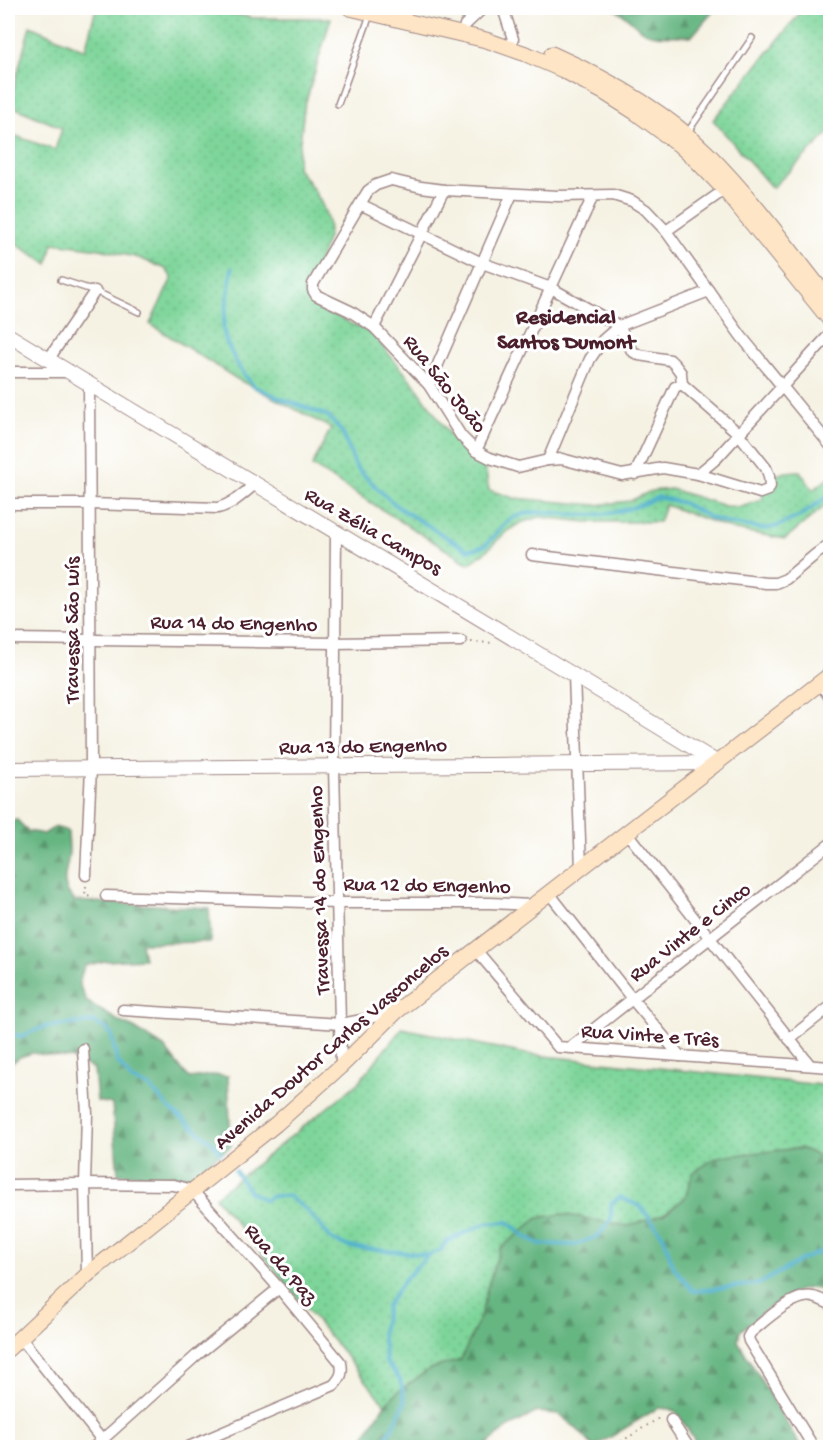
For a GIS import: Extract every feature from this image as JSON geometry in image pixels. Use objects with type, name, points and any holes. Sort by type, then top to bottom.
[{"type":"main road","points":[[350,8],[372,10],[464,30],[488,30],[526,54],[563,70],[605,93],[678,144],[730,186],[831,301]]},
{"type":"main road","points":[[387,8],[464,30]]},
{"type":"main road","points":[[512,44],[571,62],[606,81],[644,103],[707,153],[831,320]]},
{"type":"main road","name":"Avenida Doutor Carlos Vasconcelos","points":[[8,1349],[87,1275],[276,1124],[342,1066],[396,1011],[825,679]]},
{"type":"street","points":[[464,30],[483,8]]},
{"type":"street","points":[[503,8],[512,44]]},
{"type":"street","name":"Rua São João","points":[[738,433],[766,468],[769,476],[769,488],[760,493],[698,474],[663,468],[622,475],[561,459],[518,467],[490,459],[476,451],[461,436],[429,385],[374,327],[350,311],[316,295],[313,284],[368,191],[376,185],[391,180],[444,190],[512,194],[613,195],[632,201],[646,210],[666,231],[741,336],[831,445]]},
{"type":"street","points":[[666,231],[730,186]]},
{"type":"street","points":[[374,327],[444,190]]},
{"type":"street","points":[[429,385],[512,194]]},
{"type":"street","points":[[476,451],[593,196]]},
{"type":"street","points":[[360,204],[482,263],[551,288],[619,326],[632,351],[639,355],[670,360],[681,373],[682,384],[738,433]]},
{"type":"street","points":[[48,360],[95,291]]},
{"type":"street","points":[[548,460],[590,359],[603,340],[619,326],[709,291]]},
{"type":"street","points":[[698,474],[716,459],[831,334]]},
{"type":"street","name":"Rua Zélia Campos","points":[[8,335],[336,533],[432,588],[718,763]]},
{"type":"street","points":[[8,372],[69,372]]},
{"type":"street","name":"Travessa São Luís","points":[[86,875],[91,768],[89,384]]},
{"type":"street","points":[[635,474],[675,387],[682,384]]},
{"type":"street","points":[[8,504],[218,508],[227,506],[255,484]]},
{"type":"street","name":"Travessa 14 do Engenho","points":[[336,533],[334,766],[342,1066]]},
{"type":"street","points":[[532,555],[776,583],[786,579],[831,544]]},
{"type":"street","name":"Rua 14 do Engenho","points":[[8,639],[335,643],[461,641]]},
{"type":"street","points":[[574,675],[580,868]]},
{"type":"street","points":[[825,679],[831,697]]},
{"type":"street","name":"Rua 13 do Engenho","points":[[8,769],[718,763]]},
{"type":"street","points":[[627,833],[810,1065]]},
{"type":"street","name":"Rua Vinte e Cinco","points":[[571,1047],[831,844]]},
{"type":"street","points":[[549,893],[680,1056]]},
{"type":"street","name":"Rua 12 do Engenho","points":[[106,896],[337,903],[531,905]]},
{"type":"street","name":"Rua Vinte e Três","points":[[475,949],[558,1047],[831,1067]]},
{"type":"street","points":[[789,1039],[831,1007]]},
{"type":"street","points":[[123,1010],[341,1024],[396,1011]]},
{"type":"street","points":[[83,1049],[87,1114],[87,1275]]},
{"type":"street","points":[[8,1185],[174,1185],[192,1190]]},
{"type":"street","name":"Rua da Paz","points":[[186,1448],[334,1385],[341,1378],[342,1370],[340,1363],[279,1288],[192,1190]]},
{"type":"street","points":[[93,1448],[197,1354],[279,1288]]},
{"type":"street","points":[[814,1448],[748,1336],[795,1299],[805,1296],[813,1297],[829,1305]]},
{"type":"street","points":[[20,1337],[101,1439]]},
{"type":"street","points":[[671,1419],[690,1448]]},
{"type":"lane","points":[[338,104],[372,10]]},
{"type":"lane","points":[[686,135],[752,38]]},
{"type":"lane","points":[[61,280],[95,291],[139,312]]},
{"type":"path","points":[[86,875],[86,896],[106,896]]},
{"type":"path","points":[[611,1448],[660,1418],[671,1419]]},
{"type":"green space","points":[[96,8],[202,8],[254,18],[331,18],[304,108],[297,168],[322,205],[329,231],[323,252],[305,292],[310,303],[372,334],[415,385],[448,432],[466,451],[484,461],[489,490],[514,498],[596,505],[630,501],[651,491],[671,489],[725,506],[741,507],[762,500],[766,486],[774,477],[785,472],[800,471],[813,490],[830,477],[830,502],[785,539],[735,530],[665,505],[659,522],[587,522],[540,517],[520,523],[506,532],[469,564],[312,466],[331,428],[237,379],[150,324],[172,278],[166,269],[139,258],[100,249],[53,243],[48,264],[8,239],[8,133],[55,150],[62,128],[9,105],[30,26],[85,50]]},
{"type":"green space","points":[[612,8],[716,8],[692,36],[647,33]]},
{"type":"green space","points":[[804,8],[830,8],[830,132],[772,188],[713,120]]},
{"type":"green space","points":[[16,819],[28,831],[44,834],[55,827],[68,831],[69,851],[65,883],[66,889],[75,901],[209,908],[211,942],[141,943],[144,959],[105,961],[84,966],[79,983],[86,1001],[164,1047],[190,1078],[211,1075],[228,1076],[231,1146],[189,1177],[118,1174],[112,1104],[97,1101],[94,1069],[70,1058],[32,1053],[20,1057],[8,1066],[8,822]]},
{"type":"green space","points":[[402,1028],[526,1054],[830,1086],[830,1168],[819,1156],[693,1173],[685,1198],[664,1214],[628,1227],[562,1214],[500,1249],[481,1315],[461,1360],[430,1369],[385,1404],[215,1197],[358,1083]]},
{"type":"green space","points":[[800,1148],[819,1156],[830,1168],[830,1293],[812,1288],[794,1292],[774,1304],[740,1331],[738,1341],[799,1444],[793,1448],[699,1447],[678,1414],[670,1409],[658,1408],[594,1447],[575,1427],[558,1414],[537,1412],[509,1427],[483,1447],[357,1447],[385,1404],[399,1391],[430,1369],[461,1360],[481,1315],[500,1249],[538,1218],[562,1214],[628,1226],[664,1214],[685,1198],[693,1173],[717,1157]]},
{"type":"waterway","points":[[232,269],[223,327],[226,341],[236,362],[253,386],[328,416],[342,432],[356,467],[378,489],[399,508],[468,550],[485,545],[510,519],[523,514],[609,513],[629,509],[658,497],[683,503],[711,518],[765,529],[800,516],[830,495]]},
{"type":"waterway","points":[[8,1034],[22,1036],[44,1027],[93,1022],[105,1028],[112,1036],[117,1061],[132,1080],[150,1087],[170,1109],[213,1143],[221,1153]]},
{"type":"waterway","points":[[235,1171],[250,1192],[265,1200],[272,1196],[288,1196],[304,1208],[332,1240],[350,1247],[428,1255],[441,1250],[446,1242],[484,1224],[508,1222],[524,1236],[540,1244],[575,1245],[598,1236],[611,1219],[611,1204],[620,1197],[641,1207],[664,1237],[673,1266],[693,1291],[759,1284],[801,1260],[830,1248]]},
{"type":"waterway","points":[[380,1448],[405,1401],[400,1379],[386,1362],[382,1332],[387,1306],[404,1280],[427,1256]]},
{"type":"district","name":"Residencial Santos Dumont","points":[[566,328]]}]
